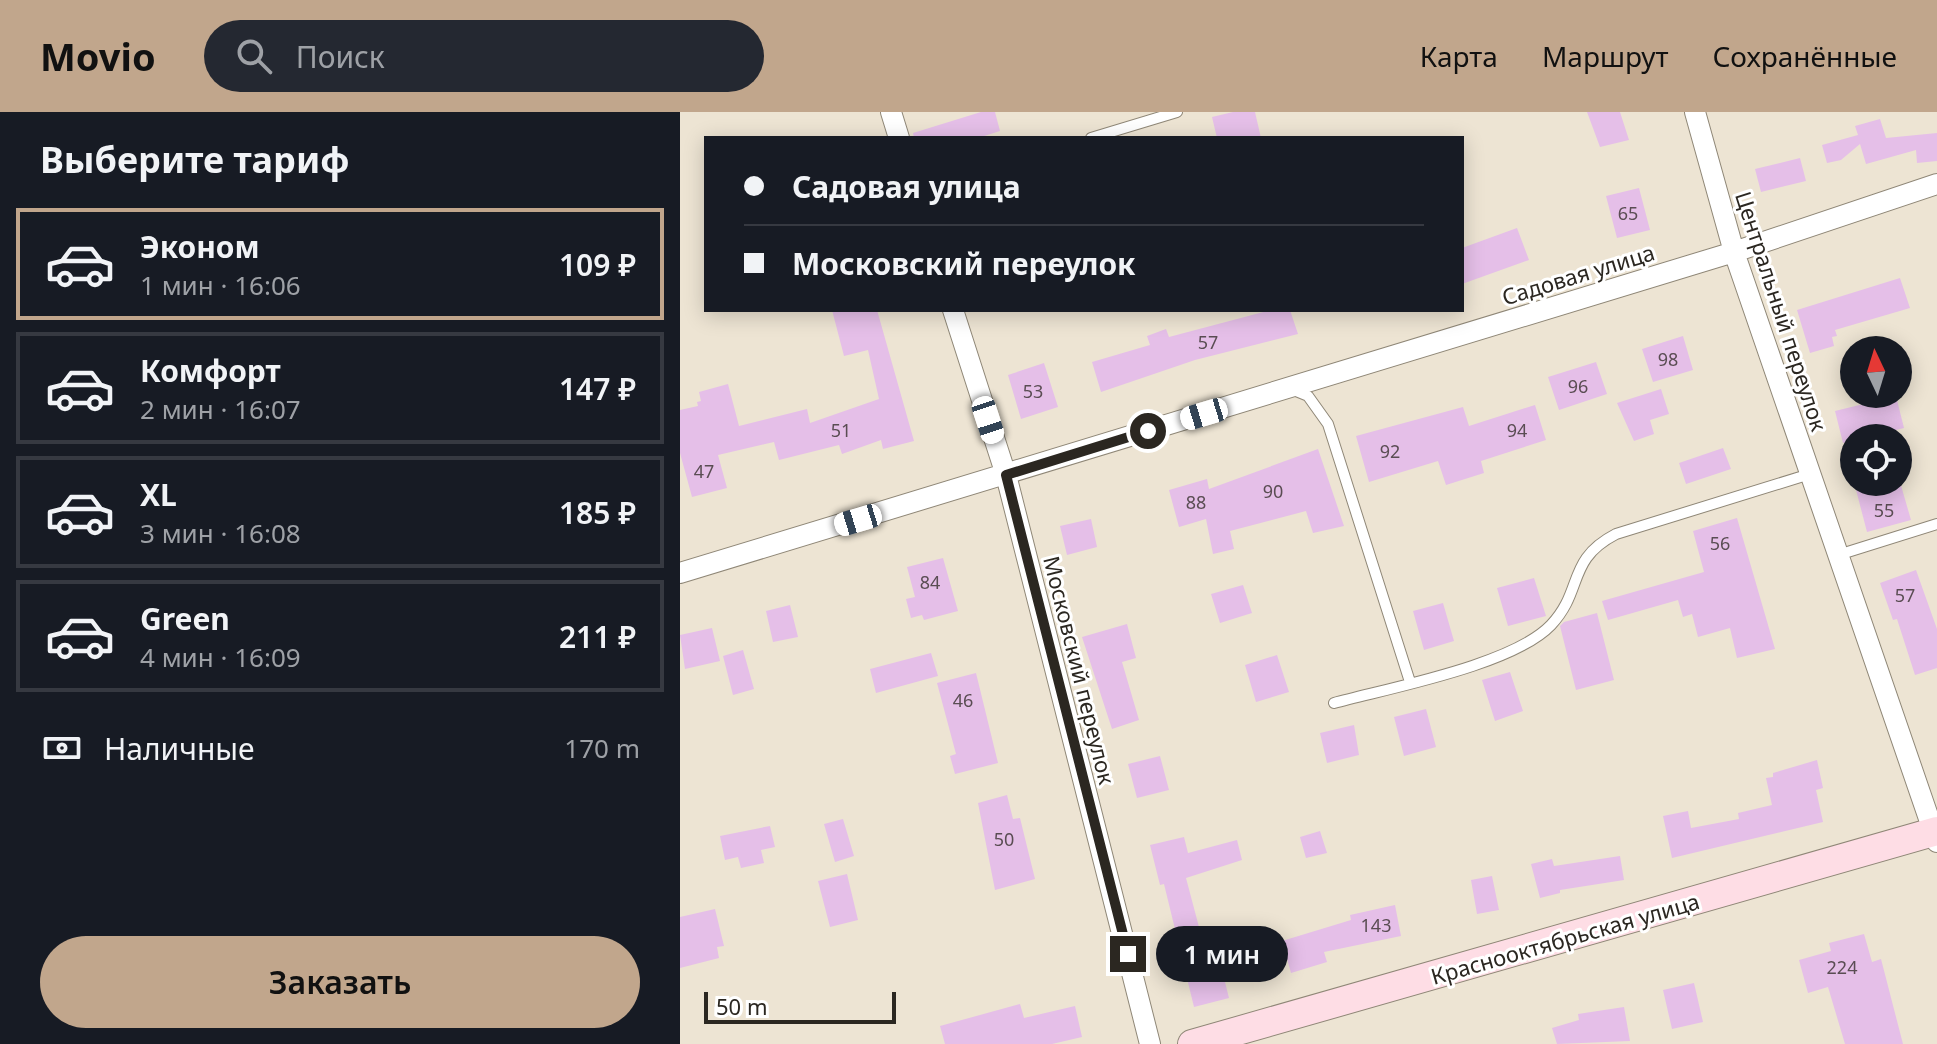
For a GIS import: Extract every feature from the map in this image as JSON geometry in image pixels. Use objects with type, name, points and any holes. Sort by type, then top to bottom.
[{"type":"main road","name":"Краснооктябрьская улица","points":[[1192,1044],[1936,835]]},
{"type":"street","points":[[891,112],[898,136]]},
{"type":"street","name":"Центральный переулок","points":[[1695,112],[1734,252],[1936,835]]},
{"type":"street","name":"Садовая улица","points":[[680,573],[1734,252],[1937,184]]},
{"type":"street","name":"Московский переулок","points":[[954,312],[1006,475],[1150,1044]]},
{"type":"lane","points":[[1098,136],[1177,112]]},
{"type":"lane","points":[[1290,388],[1308,396],[1328,424],[1410,682]]},
{"type":"lane","points":[[1334,703],[1467,666],[1528,643],[1561,612],[1579,566],[1597,544],[1616,534],[1810,474]]},
{"type":"lane","points":[[1838,555],[1937,524]]},
{"type":"building","points":[[981,112],[995,112],[1000,131],[984,136],[914,136],[913,133]]},
{"type":"building","points":[[1233,112],[1255,112],[1261,136],[1217,136],[1212,117]]},
{"type":"building","points":[[1587,112],[1620,112],[1629,140],[1600,147]]},
{"type":"building","points":[[1880,119],[1886,138],[1937,133],[1937,161],[1917,163],[1916,150],[1866,164],[1860,144],[1841,160],[1827,163],[1822,145],[1858,135],[1855,126]]},
{"type":"building","points":[[1800,158],[1806,181],[1761,192],[1755,169]]},
{"type":"building","points":[[1639,188],[1650,230],[1617,238],[1606,196]]},
{"type":"building","points":[[1517,228],[1529,260],[1464,283],[1464,247]]},
{"type":"building","points":[[1900,278],[1910,308],[1835,330],[1837,336],[1832,337],[1834,346],[1810,353],[1797,310]]},
{"type":"building","points":[[833,312],[878,312],[914,441],[883,449],[881,440],[842,454],[839,445],[779,460],[774,442],[718,455],[727,488],[692,497],[680,453],[680,410],[698,406],[697,402],[701,401],[699,392],[728,384],[739,426],[807,409],[810,423],[879,399],[868,350],[844,356]]},
{"type":"building","points":[[1263,312],[1291,312],[1298,334],[1195,360],[1101,392],[1092,362],[1150,345],[1147,336],[1166,329],[1169,337]]},
{"type":"building","points":[[1683,336],[1693,370],[1653,382],[1642,349]]},
{"type":"building","points":[[1596,362],[1607,394],[1559,410],[1548,377]]},
{"type":"building","points":[[1044,363],[1058,407],[1021,419],[1008,375]]},
{"type":"building","points":[[1661,389],[1669,414],[1650,420],[1654,434],[1634,441],[1617,403]]},
{"type":"building","points":[[1535,405],[1546,440],[1481,461],[1484,473],[1446,485],[1438,461],[1369,482],[1356,436],[1463,407],[1469,426]]},
{"type":"building","points":[[1847,408],[1899,408],[1903,424],[1840,424],[1840,431],[1835,411]]},
{"type":"building","points":[[1723,448],[1731,469],[1686,484],[1679,463]]},
{"type":"building","points":[[1318,449],[1344,526],[1313,533],[1306,511],[1230,531],[1234,549],[1213,554],[1206,519],[1179,527],[1169,490],[1207,479],[1209,489]]},
{"type":"building","points":[[1858,496],[1904,496],[1911,520],[1867,532]]},
{"type":"building","points":[[1737,518],[1775,649],[1737,658],[1730,628],[1698,637],[1692,614],[1683,617],[1678,600],[1608,620],[1602,601],[1704,572],[1693,531]]},
{"type":"building","points":[[1091,519],[1097,547],[1067,555],[1060,526]]},
{"type":"building","points":[[943,558],[958,611],[924,620],[922,615],[911,618],[906,599],[915,597],[907,567]]},
{"type":"building","points":[[1916,570],[1937,629],[1937,668],[1915,675],[1897,619],[1893,620],[1880,583]]},
{"type":"building","points":[[1534,578],[1546,616],[1508,626],[1497,588]]},
{"type":"building","points":[[1243,585],[1252,613],[1220,623],[1211,594]]},
{"type":"building","points":[[1443,603],[1454,641],[1424,650],[1413,611]]},
{"type":"building","points":[[790,605],[798,637],[773,642],[766,611]]},
{"type":"building","points":[[1597,613],[1614,680],[1576,690],[1560,626],[1564,622]]},
{"type":"building","points":[[1127,624],[1136,658],[1122,662],[1139,720],[1112,729],[1082,637]]},
{"type":"building","points":[[712,628],[720,661],[685,669],[680,635]]},
{"type":"building","points":[[743,650],[754,689],[733,695],[723,656]]},
{"type":"building","points":[[931,653],[938,676],[876,693],[870,669]]},
{"type":"building","points":[[1277,655],[1289,692],[1256,702],[1245,665]]},
{"type":"building","points":[[1510,672],[1523,711],[1495,721],[1482,680]]},
{"type":"building","points":[[976,673],[998,763],[955,774],[950,756],[956,754],[937,683]]},
{"type":"building","points":[[1426,709],[1436,747],[1404,756],[1394,717]]},
{"type":"building","points":[[1354,725],[1359,755],[1327,763],[1320,733]]},
{"type":"building","points":[[1160,756],[1169,790],[1137,798],[1128,764]]},
{"type":"building","points":[[1817,760],[1823,788],[1816,790],[1823,822],[1672,858],[1663,816],[1688,811],[1691,828],[1739,819],[1738,813],[1772,805],[1766,778]]},
{"type":"building","points":[[1007,795],[1013,819],[1020,818],[1035,879],[995,890],[978,803]]},
{"type":"building","points":[[843,819],[854,856],[835,862],[824,824]]},
{"type":"building","points":[[770,826],[775,847],[761,850],[764,863],[741,868],[738,857],[725,860],[720,836]]},
{"type":"building","points":[[1320,831],[1327,853],[1306,858],[1300,837]]},
{"type":"building","points":[[1184,837],[1188,853],[1237,840],[1242,860],[1186,878],[1208,961],[1219,958],[1229,998],[1194,1007],[1164,884],[1160,885],[1150,845]]},
{"type":"building","points":[[1620,856],[1624,880],[1560,890],[1560,893],[1540,898],[1531,864],[1552,859],[1554,866]]},
{"type":"building","points":[[847,874],[858,920],[830,927],[818,881]]},
{"type":"building","points":[[1492,876],[1499,910],[1477,914],[1471,880]]},
{"type":"building","points":[[1395,905],[1401,936],[1324,952],[1327,962],[1291,973],[1282,941],[1351,920],[1350,915]]},
{"type":"building","points":[[715,909],[724,946],[717,947],[719,958],[680,968],[680,917]]},
{"type":"building","points":[[1864,934],[1872,962],[1881,959],[1903,1044],[1845,1044],[1828,987],[1808,993],[1799,960],[1831,951],[1829,943]]},
{"type":"building","points":[[1694,983],[1703,1022],[1672,1029],[1663,990]]},
{"type":"building","points":[[1020,1004],[1024,1018],[1075,1006],[1082,1037],[1052,1044],[945,1044],[940,1026]]},
{"type":"building","points":[[1624,1007],[1630,1041],[1557,1044],[1552,1028],[1579,1020],[1578,1014]]},
{"type":"route","points":[[1128,954],[1006,475],[1148,431]]}]
